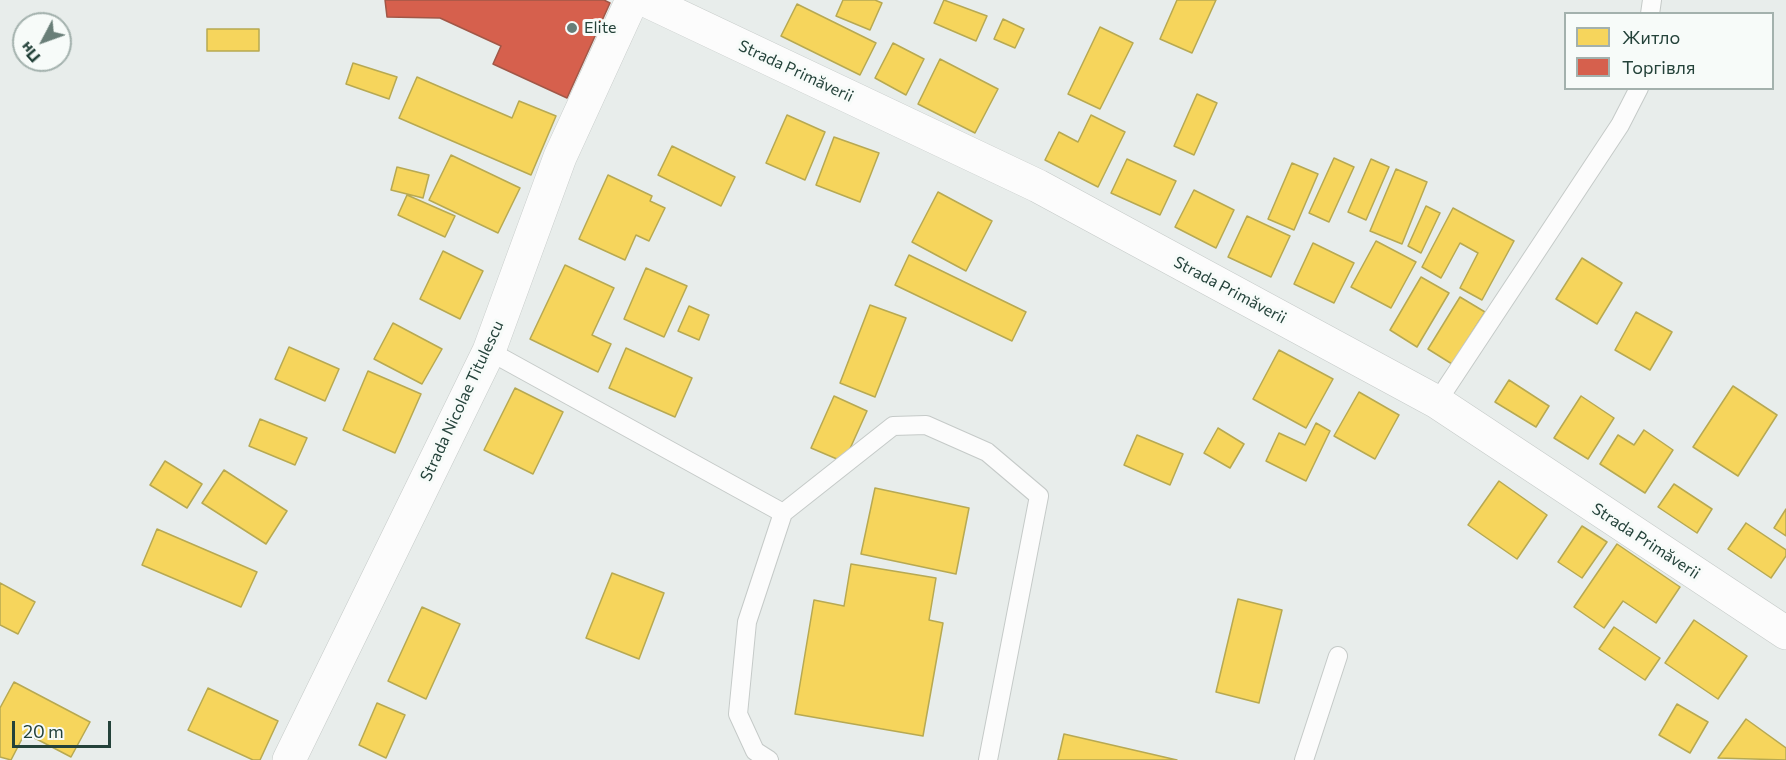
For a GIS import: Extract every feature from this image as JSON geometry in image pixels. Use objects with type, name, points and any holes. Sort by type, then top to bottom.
[{"type":"street","name":"Strada Nicolae Titulescu","points":[[289,760],[489,351],[560,157],[632,0]]},
{"type":"street","name":"Strada Primăverii","points":[[645,0],[1038,186],[1437,402],[1786,633]]},
{"type":"lane","points":[[1437,402],[1620,125],[1638,90]]},
{"type":"lane","points":[[489,351],[783,513]]},
{"type":"lane","points":[[769,760],[755,751],[738,714],[747,622],[783,513],[893,426],[926,425],[987,452],[1039,496],[987,760]]},
{"type":"lane","points":[[1304,760],[1338,656]]},
{"type":"building: Житло","points":[[843,0],[875,0],[882,3],[870,30],[836,16]]},
{"type":"building: Житло","points":[[944,0],[987,16],[976,41],[934,23]]},
{"type":"building: Житло","points":[[1177,0],[1216,0],[1192,53],[1160,39]]},
{"type":"building: Житло","points":[[797,4],[876,43],[860,75],[781,36]]},
{"type":"building: Житло","points":[[1003,19],[1024,29],[1015,48],[994,39]]},
{"type":"building: Житло","points":[[1100,27],[1133,43],[1100,109],[1068,94]]},
{"type":"building: Житло","points":[[207,29],[259,29],[259,51],[207,51]]},
{"type":"building: Житло","points":[[893,43],[924,59],[906,95],[875,78]]},
{"type":"building: Житло","points":[[940,59],[998,89],[975,133],[918,104]]},
{"type":"building: Житло","points":[[353,63],[397,77],[389,99],[346,84]]},
{"type":"building: Житло","points":[[417,77],[512,118],[519,101],[556,116],[531,175],[399,118]]},
{"type":"building: Житло","points":[[1197,94],[1217,103],[1194,155],[1174,146]]},
{"type":"building: Житло","points":[[787,115],[825,132],[805,180],[766,163]]},
{"type":"building: Житло","points":[[1091,115],[1125,132],[1098,187],[1045,160],[1059,132],[1078,142]]},
{"type":"building: Житло","points":[[834,137],[879,153],[860,202],[816,185]]},
{"type":"building: Житло","points":[[672,146],[735,177],[721,206],[658,175]]},
{"type":"building: Житло","points":[[451,155],[520,188],[498,233],[429,200]]},
{"type":"building: Житло","points":[[1334,158],[1354,167],[1329,222],[1309,213]]},
{"type":"building: Житло","points":[[1127,159],[1176,181],[1160,215],[1111,193]]},
{"type":"building: Житло","points":[[1371,159],[1389,167],[1366,220],[1348,212]]},
{"type":"building: Житло","points":[[1292,163],[1318,174],[1294,230],[1268,219]]},
{"type":"building: Житло","points":[[397,167],[429,175],[423,198],[391,190]]},
{"type":"building: Житло","points":[[1396,169],[1427,182],[1402,244],[1370,231]]},
{"type":"building: Житло","points":[[608,175],[652,196],[650,201],[665,208],[649,241],[636,235],[625,260],[579,239]]},
{"type":"building: Житло","points":[[1194,190],[1234,210],[1216,248],[1175,227]]},
{"type":"building: Житло","points":[[938,192],[992,221],[966,271],[912,242]]},
{"type":"building: Житло","points":[[407,195],[455,216],[445,237],[398,215]]},
{"type":"building: Житло","points":[[1426,206],[1440,213],[1421,253],[1408,246]]},
{"type":"building: Житло","points":[[1453,208],[1514,241],[1482,300],[1460,288],[1478,253],[1460,243],[1441,278],[1422,267]]},
{"type":"building: Житло","points":[[1247,216],[1290,236],[1271,277],[1228,257]]},
{"type":"building: Житло","points":[[1376,241],[1416,262],[1391,308],[1351,287]]},
{"type":"building: Житло","points":[[1313,243],[1354,263],[1334,303],[1294,284]]},
{"type":"building: Житло","points":[[443,251],[483,271],[460,319],[420,299]]},
{"type":"building: Житло","points":[[909,255],[1026,312],[1012,341],[895,285]]},
{"type":"building: Житло","points":[[1582,258],[1622,283],[1597,324],[1556,299]]},
{"type":"building: Житло","points":[[565,265],[614,288],[592,335],[611,344],[598,372],[530,339]]},
{"type":"building: Житло","points":[[646,268],[687,286],[664,337],[624,319]]},
{"type":"building: Житло","points":[[1421,277],[1449,293],[1417,347],[1390,330]]},
{"type":"building: Житло","points":[[1460,297],[1485,312],[1452,364],[1428,349]]},
{"type":"building: Житло","points":[[870,305],[906,318],[875,397],[840,383]]},
{"type":"building: Житло","points":[[689,306],[709,315],[699,340],[678,331]]},
{"type":"building: Житло","points":[[1636,312],[1672,332],[1650,370],[1615,350]]},
{"type":"building: Житло","points":[[393,323],[442,349],[422,384],[374,359]]},
{"type":"building: Житло","points":[[289,347],[339,369],[325,401],[275,379]]},
{"type":"building: Житло","points":[[626,348],[692,378],[675,417],[609,388]]},
{"type":"building: Житло","points":[[1279,350],[1333,379],[1306,428],[1253,399]]},
{"type":"building: Житло","points":[[368,371],[421,394],[395,453],[343,430]]},
{"type":"building: Житло","points":[[1509,380],[1549,406],[1536,427],[1495,402]]},
{"type":"building: Житло","points":[[1733,386],[1777,415],[1738,476],[1693,447]]},
{"type":"building: Житло","points":[[515,388],[563,412],[533,474],[484,450]]},
{"type":"building: Житло","points":[[1359,392],[1399,415],[1375,459],[1334,436]]},
{"type":"building: Житло","points":[[834,396],[867,411],[844,462],[811,448]]},
{"type":"building: Житло","points":[[1581,396],[1614,418],[1588,459],[1554,438]]},
{"type":"building: Житло","points":[[260,419],[307,438],[295,465],[249,446]]},
{"type":"building: Житло","points":[[1316,423],[1330,431],[1306,481],[1266,461],[1279,433],[1305,445]]},
{"type":"building: Житло","points":[[1218,428],[1244,444],[1230,468],[1204,453]]},
{"type":"building: Житло","points":[[1644,430],[1673,450],[1645,493],[1600,464],[1618,435],[1634,445]]},
{"type":"building: Житло","points":[[1137,435],[1183,454],[1170,485],[1124,465]]},
{"type":"building: Житло","points":[[165,461],[202,484],[187,508],[150,485]]},
{"type":"building: Житло","points":[[224,470],[287,511],[266,544],[202,503]]},
{"type":"building: Житло","points":[[1499,481],[1547,515],[1517,559],[1468,525]]},
{"type":"building: Житло","points":[[1674,484],[1712,509],[1697,533],[1658,507]]},
{"type":"building: Житло","points":[[875,488],[969,508],[956,574],[861,554]]},
{"type":"building: Житло","points":[[1786,509],[1786,536],[1774,528]]},
{"type":"building: Житло","points":[[1746,523],[1786,550],[1786,556],[1771,578],[1728,549]]},
{"type":"building: Житло","points":[[1582,526],[1607,542],[1582,578],[1558,562]]},
{"type":"building: Житло","points":[[157,529],[257,572],[241,607],[142,565]]},
{"type":"building: Житло","points":[[1617,544],[1680,587],[1656,623],[1623,601],[1604,628],[1574,607]]},
{"type":"building: Житло","points":[[851,564],[936,578],[929,620],[943,623],[923,736],[795,714],[814,600],[844,606]]},
{"type":"building: Житло","points":[[612,573],[664,593],[639,659],[586,638]]},
{"type":"building: Житло","points":[[0,583],[35,602],[18,634],[0,625]]},
{"type":"building: Житло","points":[[1238,599],[1282,610],[1259,703],[1216,692]]},
{"type":"building: Житло","points":[[422,607],[460,624],[426,699],[388,681]]},
{"type":"building: Житло","points":[[1694,620],[1747,656],[1718,699],[1665,663]]},
{"type":"building: Житло","points":[[1614,627],[1660,658],[1645,680],[1599,649]]},
{"type":"building: Житло","points":[[14,682],[90,722],[71,757],[25,733],[11,760],[0,757],[0,708]]},
{"type":"building: Житло","points":[[208,688],[278,721],[260,760],[253,760],[188,730]]},
{"type":"building: Житло","points":[[377,703],[405,715],[386,758],[359,745]]},
{"type":"building: Житло","points":[[1677,704],[1708,722],[1690,753],[1659,735]]},
{"type":"building: Житло","points":[[1746,719],[1786,748],[1786,760],[1718,758]]},
{"type":"building: Житло","points":[[1064,734],[1177,760],[1058,760]]},
{"type":"building: Торгівля","points":[[385,0],[604,0],[610,3],[567,98],[493,64],[501,46],[440,18],[387,17]]},
{"type":"place","name":"Elite","points":[[572,28]]}]
